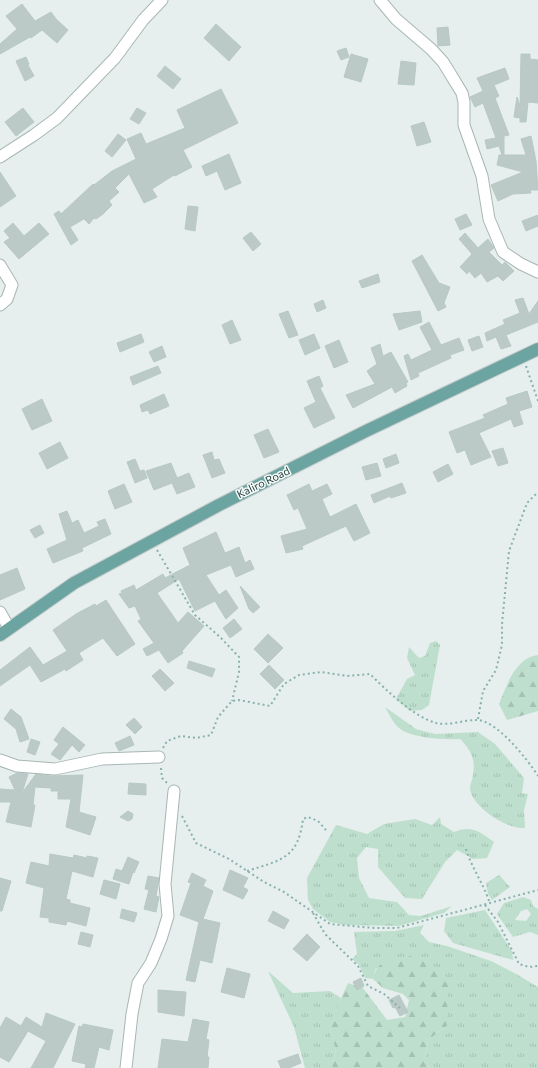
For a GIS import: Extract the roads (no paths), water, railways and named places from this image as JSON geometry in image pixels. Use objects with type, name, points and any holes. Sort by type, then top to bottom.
[{"type":"main road","name":"Kaliro Road","points":[[4,632],[74,583],[152,542],[219,504],[538,349]]},
{"type":"street","points":[[0,157],[57,118],[115,58],[143,20],[162,0]]},
{"type":"street","points":[[380,0],[396,19],[431,49],[443,62],[458,87],[464,102],[464,125],[482,176],[489,219],[504,252],[521,264],[538,272]]},
{"type":"street","points":[[0,265],[12,285],[7,299],[0,305]]},
{"type":"street","points":[[0,612],[4,632]]},
{"type":"street","points":[[0,760],[17,766],[54,768],[102,759],[159,757]]},
{"type":"street","points":[[126,1068],[132,1014],[138,983],[151,963],[162,939],[168,916],[165,884],[174,791]]}]
